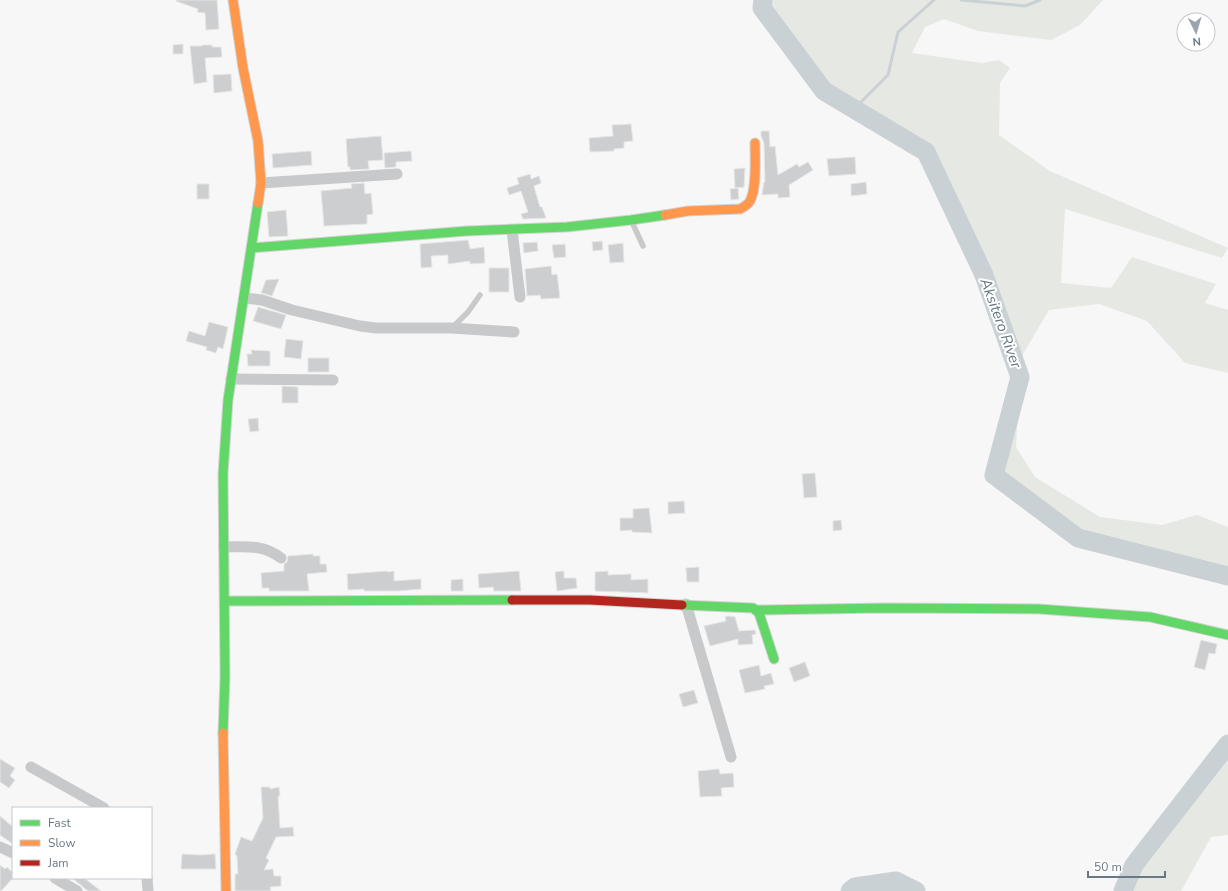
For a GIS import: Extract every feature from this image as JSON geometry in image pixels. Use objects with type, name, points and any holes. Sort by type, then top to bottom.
[{"type":"street","points":[[226,891],[223,750],[225,601],[223,474],[231,380],[261,183],[258,141],[243,68],[233,0]]},
{"type":"street","points":[[252,248],[467,231],[567,227],[631,220],[688,211],[740,209],[751,201],[753,194],[756,143]]},
{"type":"street","points":[[261,183],[397,174]]},
{"type":"street","points":[[512,230],[520,297]]},
{"type":"street","points":[[244,298],[262,300],[292,310],[360,326],[376,328],[451,328],[514,332]]},
{"type":"street","points":[[231,380],[333,380]]},
{"type":"street","points":[[224,547],[255,547],[267,549],[282,558]]},
{"type":"street","points":[[225,601],[582,600],[735,606],[753,608],[757,610],[883,608],[1039,609],[1150,617],[1228,635]]},
{"type":"street","points":[[686,604],[731,757]]},
{"type":"street","points":[[757,610],[774,659]]},
{"type":"street","points":[[31,767],[102,807]]},
{"type":"street","points":[[0,848],[12,853]]},
{"type":"street","points":[[57,879],[77,891]]},
{"type":"street","points":[[147,879],[148,891]]},
{"type":"lane","points":[[631,220],[643,246]]},
{"type":"lane","points":[[451,328],[468,312],[480,295]]},
{"type":"shaded area","points":[[763,0],[1103,0],[1080,25],[1051,40],[978,31],[944,19],[925,27],[912,53],[982,63],[999,60],[1010,68],[1000,83],[999,135],[1050,171],[1228,248],[1222,258],[1065,209],[1061,283],[1111,288],[1132,257],[1216,284],[1205,303],[1228,310],[1228,373],[1185,363],[1147,321],[1099,304],[1049,310],[1016,366],[926,152],[824,91],[762,8]]},
{"type":"shaded area","points":[[1020,377],[1016,447],[1035,477],[1100,517],[1162,525],[1197,515],[1228,527],[1228,576],[1078,538],[994,475]]},
{"type":"shaded area","points":[[1228,744],[1228,835],[1211,837],[1181,891],[1123,891],[1134,865]]},
{"type":"shaded area","points":[[896,881],[916,891],[850,891],[855,887]]},
{"type":"building","points":[[176,0],[217,0],[219,29],[206,30],[205,13],[197,12],[198,9]]},
{"type":"building","points":[[183,44],[183,54],[173,54],[173,45]]},
{"type":"building","points":[[202,45],[221,47],[222,57],[205,58],[207,82],[194,84],[190,46]]},
{"type":"building","points":[[231,74],[232,91],[214,93],[213,75]]},
{"type":"building","points":[[631,124],[633,141],[624,142],[624,148],[614,149],[614,151],[590,152],[589,138],[613,136],[612,125]]},
{"type":"building","points":[[761,131],[769,131],[770,147],[775,146],[778,175],[797,164],[799,167],[808,162],[813,170],[789,185],[790,197],[778,198],[778,194],[762,195],[765,182],[764,143],[761,136]]},
{"type":"building","points":[[381,136],[383,160],[368,161],[369,169],[350,170],[350,167],[348,167],[346,139]]},
{"type":"building","points":[[311,151],[312,165],[273,168],[272,154]]},
{"type":"building","points":[[411,151],[412,161],[396,162],[396,167],[385,168],[384,153]]},
{"type":"building","points":[[855,157],[856,174],[829,176],[827,159]]},
{"type":"building","points":[[745,168],[744,187],[735,188],[734,169]]},
{"type":"building","points":[[530,174],[531,179],[539,176],[541,183],[534,186],[540,207],[542,207],[546,218],[523,219],[521,214],[528,212],[521,191],[509,195],[507,188],[519,184],[517,178]]},
{"type":"building","points":[[866,182],[867,194],[851,196],[851,184]]},
{"type":"building","points":[[364,183],[365,194],[371,193],[373,214],[367,215],[367,224],[324,226],[321,191],[352,188],[351,184]]},
{"type":"building","points":[[197,184],[209,184],[209,199],[197,199]]},
{"type":"building","points":[[738,188],[739,199],[731,200],[730,189]]},
{"type":"building","points":[[286,210],[288,236],[269,237],[267,212]]},
{"type":"building","points":[[468,240],[470,249],[484,247],[485,263],[470,264],[470,261],[448,264],[448,255],[431,256],[432,267],[421,268],[420,244]]},
{"type":"building","points":[[602,241],[603,250],[593,251],[592,242]]},
{"type":"building","points":[[537,242],[538,251],[524,253],[523,243]]},
{"type":"building","points":[[623,243],[624,262],[610,263],[608,245]]},
{"type":"building","points":[[565,244],[566,257],[554,258],[552,245]]},
{"type":"building","points":[[551,266],[552,275],[557,274],[560,298],[541,299],[540,295],[527,296],[525,269]]},
{"type":"building","points":[[489,268],[509,268],[509,292],[489,292]]},
{"type":"building","points":[[279,279],[272,296],[261,293],[266,280]]},
{"type":"building","points":[[258,307],[286,315],[281,329],[253,321]]},
{"type":"building","points":[[209,322],[228,327],[223,349],[218,347],[216,353],[206,350],[207,347],[186,341],[189,331],[205,336]]},
{"type":"building","points":[[286,339],[303,341],[301,359],[284,357]]},
{"type":"building","points":[[251,350],[270,351],[270,366],[248,366],[247,354],[252,354]]},
{"type":"building","points":[[308,358],[329,358],[329,372],[308,372]]},
{"type":"building","points":[[282,386],[298,387],[298,403],[282,403]]},
{"type":"building","points":[[258,418],[259,431],[250,432],[248,419]]},
{"type":"building","points":[[815,473],[817,497],[804,498],[802,474]]},
{"type":"building","points":[[684,501],[685,513],[668,514],[668,502]]},
{"type":"building","points":[[649,508],[652,533],[632,532],[632,530],[620,531],[620,518],[633,518],[633,509]]},
{"type":"building","points":[[841,520],[842,530],[833,531],[833,521]]},
{"type":"building","points":[[313,554],[313,556],[320,556],[320,564],[326,564],[327,572],[307,574],[309,591],[269,591],[269,588],[262,588],[261,573],[284,571],[284,564],[287,562],[288,556]]},
{"type":"building","points":[[699,567],[699,582],[687,582],[686,568]]},
{"type":"building","points":[[394,571],[394,581],[421,579],[421,589],[398,591],[364,591],[364,589],[348,590],[347,574]]},
{"type":"building","points":[[519,571],[521,591],[494,591],[493,587],[479,588],[478,574]]},
{"type":"building","points":[[564,571],[564,578],[576,578],[577,588],[557,591],[555,572]]},
{"type":"building","points":[[608,571],[608,575],[631,574],[631,580],[648,579],[648,593],[595,591],[595,572]]},
{"type":"building","points":[[463,579],[463,591],[451,591],[451,580]]},
{"type":"building","points":[[725,617],[735,617],[739,631],[755,630],[756,634],[752,635],[753,644],[738,645],[738,639],[710,646],[704,626],[726,621]]},
{"type":"building","points":[[1201,640],[1217,644],[1215,654],[1209,653],[1205,670],[1194,667]]},
{"type":"building","points":[[805,662],[810,676],[794,682],[789,668]]},
{"type":"building","points":[[759,665],[761,676],[771,673],[774,684],[764,686],[765,689],[745,693],[739,670]]},
{"type":"building","points":[[694,690],[698,703],[683,707],[679,694]]},
{"type":"building","points":[[0,759],[15,768],[10,776],[15,780],[9,788],[0,782]]},
{"type":"building","points":[[719,769],[720,774],[733,773],[734,787],[721,788],[722,796],[700,797],[698,771]]},
{"type":"building","points":[[261,787],[270,787],[270,789],[279,787],[280,796],[278,796],[280,828],[293,827],[294,836],[276,837],[266,858],[269,860],[264,870],[273,869],[274,876],[281,876],[281,886],[270,887],[271,891],[235,891],[235,874],[238,874],[237,856],[235,854],[241,837],[252,841],[263,818]]},
{"type":"building","points":[[0,816],[12,826],[12,843],[0,835]]},
{"type":"building","points":[[182,854],[215,854],[216,869],[181,869]]},
{"type":"building","points":[[0,865],[5,869],[7,867],[12,872],[12,879],[0,891]]},
{"type":"building","points":[[73,879],[85,879],[101,891],[88,891]]},
{"type":"waterway","name":"Aksitero River","points":[[763,0],[762,8],[824,91],[926,152],[984,275],[1020,377],[994,475],[1078,538],[1228,576]]},
{"type":"waterway","points":[[854,109],[888,75],[898,32],[934,0]]},
{"type":"waterway","points":[[961,0],[1025,6],[1040,0]]},
{"type":"waterway","name":"Aksitero River","points":[[1123,891],[1134,865],[1228,744]]},
{"type":"waterway","name":"Aksitero River","points":[[850,891],[855,887],[896,881],[916,891]]},
{"type":"traffic: fast","points":[[223,733],[225,676],[223,474],[228,400],[258,203]]},
{"type":"traffic: fast","points":[[252,248],[467,231],[567,227],[665,215]]},
{"type":"traffic: fast","points":[[225,601],[512,600]]},
{"type":"traffic: fast","points":[[682,605],[753,608],[759,613],[774,659]]},
{"type":"traffic: fast","points":[[757,610],[883,608],[1039,609],[1150,617],[1228,635]]},
{"type":"traffic: slow","points":[[233,0],[243,68],[258,141],[261,183],[258,203]]},
{"type":"traffic: slow","points":[[665,215],[688,211],[740,209],[747,205],[754,189],[755,143]]},
{"type":"traffic: slow","points":[[223,733],[226,891]]},
{"type":"traffic: jam","points":[[512,600],[590,600],[682,605]]}]
